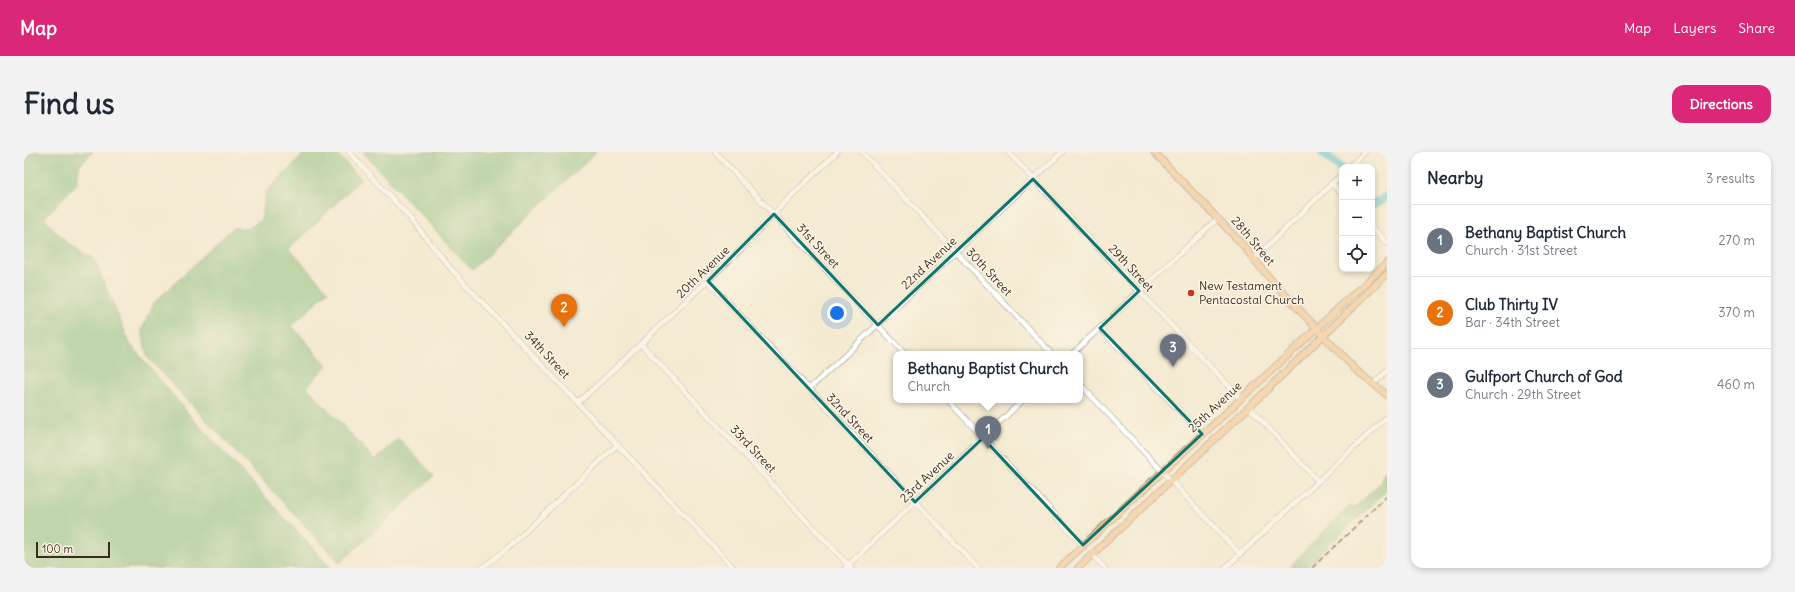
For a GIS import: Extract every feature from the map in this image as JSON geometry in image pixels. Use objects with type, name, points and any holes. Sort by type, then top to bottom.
[{"type":"main road","name":"28th Street","points":[[1154,152],[1218,218],[1323,336],[1356,370],[1387,395]]},
{"type":"main road","name":"25th Avenue","points":[[1059,568],[1240,398],[1317,329],[1387,263]]},
{"type":"main road","name":"25th Avenue","points":[[1078,568],[1249,407],[1387,274]]},
{"type":"street","name":"34th Street","points":[[349,152],[410,218],[453,271],[734,568]]},
{"type":"street","name":"31st Street","points":[[715,152],[901,351]]},
{"type":"street","name":"20th Avenue","points":[[578,403],[642,345],[837,152]]},
{"type":"street","name":"30th Street","points":[[862,152],[1049,351]]},
{"type":"street","name":"29th Street","points":[[1008,152],[1240,398]]},
{"type":"street","name":"22nd Avenue","points":[[809,389],[1062,152]]},
{"type":"street","points":[[1352,164],[1365,152]]},
{"type":"street","points":[[1254,259],[1339,177]]},
{"type":"street","points":[[1334,182],[1339,190]]},
{"type":"street","points":[[1075,351],[1218,218]]},
{"type":"street","points":[[1375,230],[1387,243]]},
{"type":"street","name":"32nd Street","points":[[708,281],[978,568]]},
{"type":"street","points":[[1100,328],[1202,434]]},
{"type":"street","name":"33rd Street","points":[[642,345],[848,567]]},
{"type":"street","points":[[1373,384],[1387,372]]},
{"type":"street","points":[[1083,387],[1240,554]]},
{"type":"street","points":[[951,403],[1083,545]]},
{"type":"street","name":"23rd Avenue","points":[[848,567],[1020,403]]},
{"type":"street","points":[[1249,407],[1318,480]]},
{"type":"street","points":[[1225,568],[1387,417]]},
{"type":"street","points":[[482,568],[509,547],[617,444]]},
{"type":"street","points":[[1092,555],[1105,568]]},
{"type":"highlighted area","points":[[1033,179],[1139,291],[1100,328],[1202,434],[1083,545],[983,438],[915,502],[708,281],[774,214],[878,325]]},
{"type":"green space","points":[[24,152],[93,152],[79,166],[77,183],[44,218],[66,242],[94,259],[130,344],[192,418],[331,568],[24,568]]},
{"type":"green space","points":[[306,152],[335,152],[361,179],[289,249],[328,291],[292,326],[327,365],[307,387],[375,460],[399,439],[434,476],[340,563],[147,357],[142,330],[154,303],[233,228],[249,228],[261,220],[266,192]]},
{"type":"green space","points":[[363,152],[596,152],[472,270]]},
{"type":"green space","points":[[1387,469],[1387,490],[1305,568],[1288,568],[1349,506],[1354,508],[1381,482],[1383,473]]},
{"type":"waterway","points":[[1322,152],[1339,166]]},
{"type":"waterway","points":[[1375,203],[1381,201],[1387,196]]},
{"type":"railway","points":[[1312,568],[1387,496]]},
{"type":"place","name":"New Testament Pentacostal Church","points":[[1191,293]]},
{"type":"place","name":"Club Thirty IV","points":[[564,327]]},
{"type":"place","name":"Gulfport Church of God","points":[[1173,367]]},
{"type":"place","name":"Bethany Baptist Church","points":[[988,449]]}]
